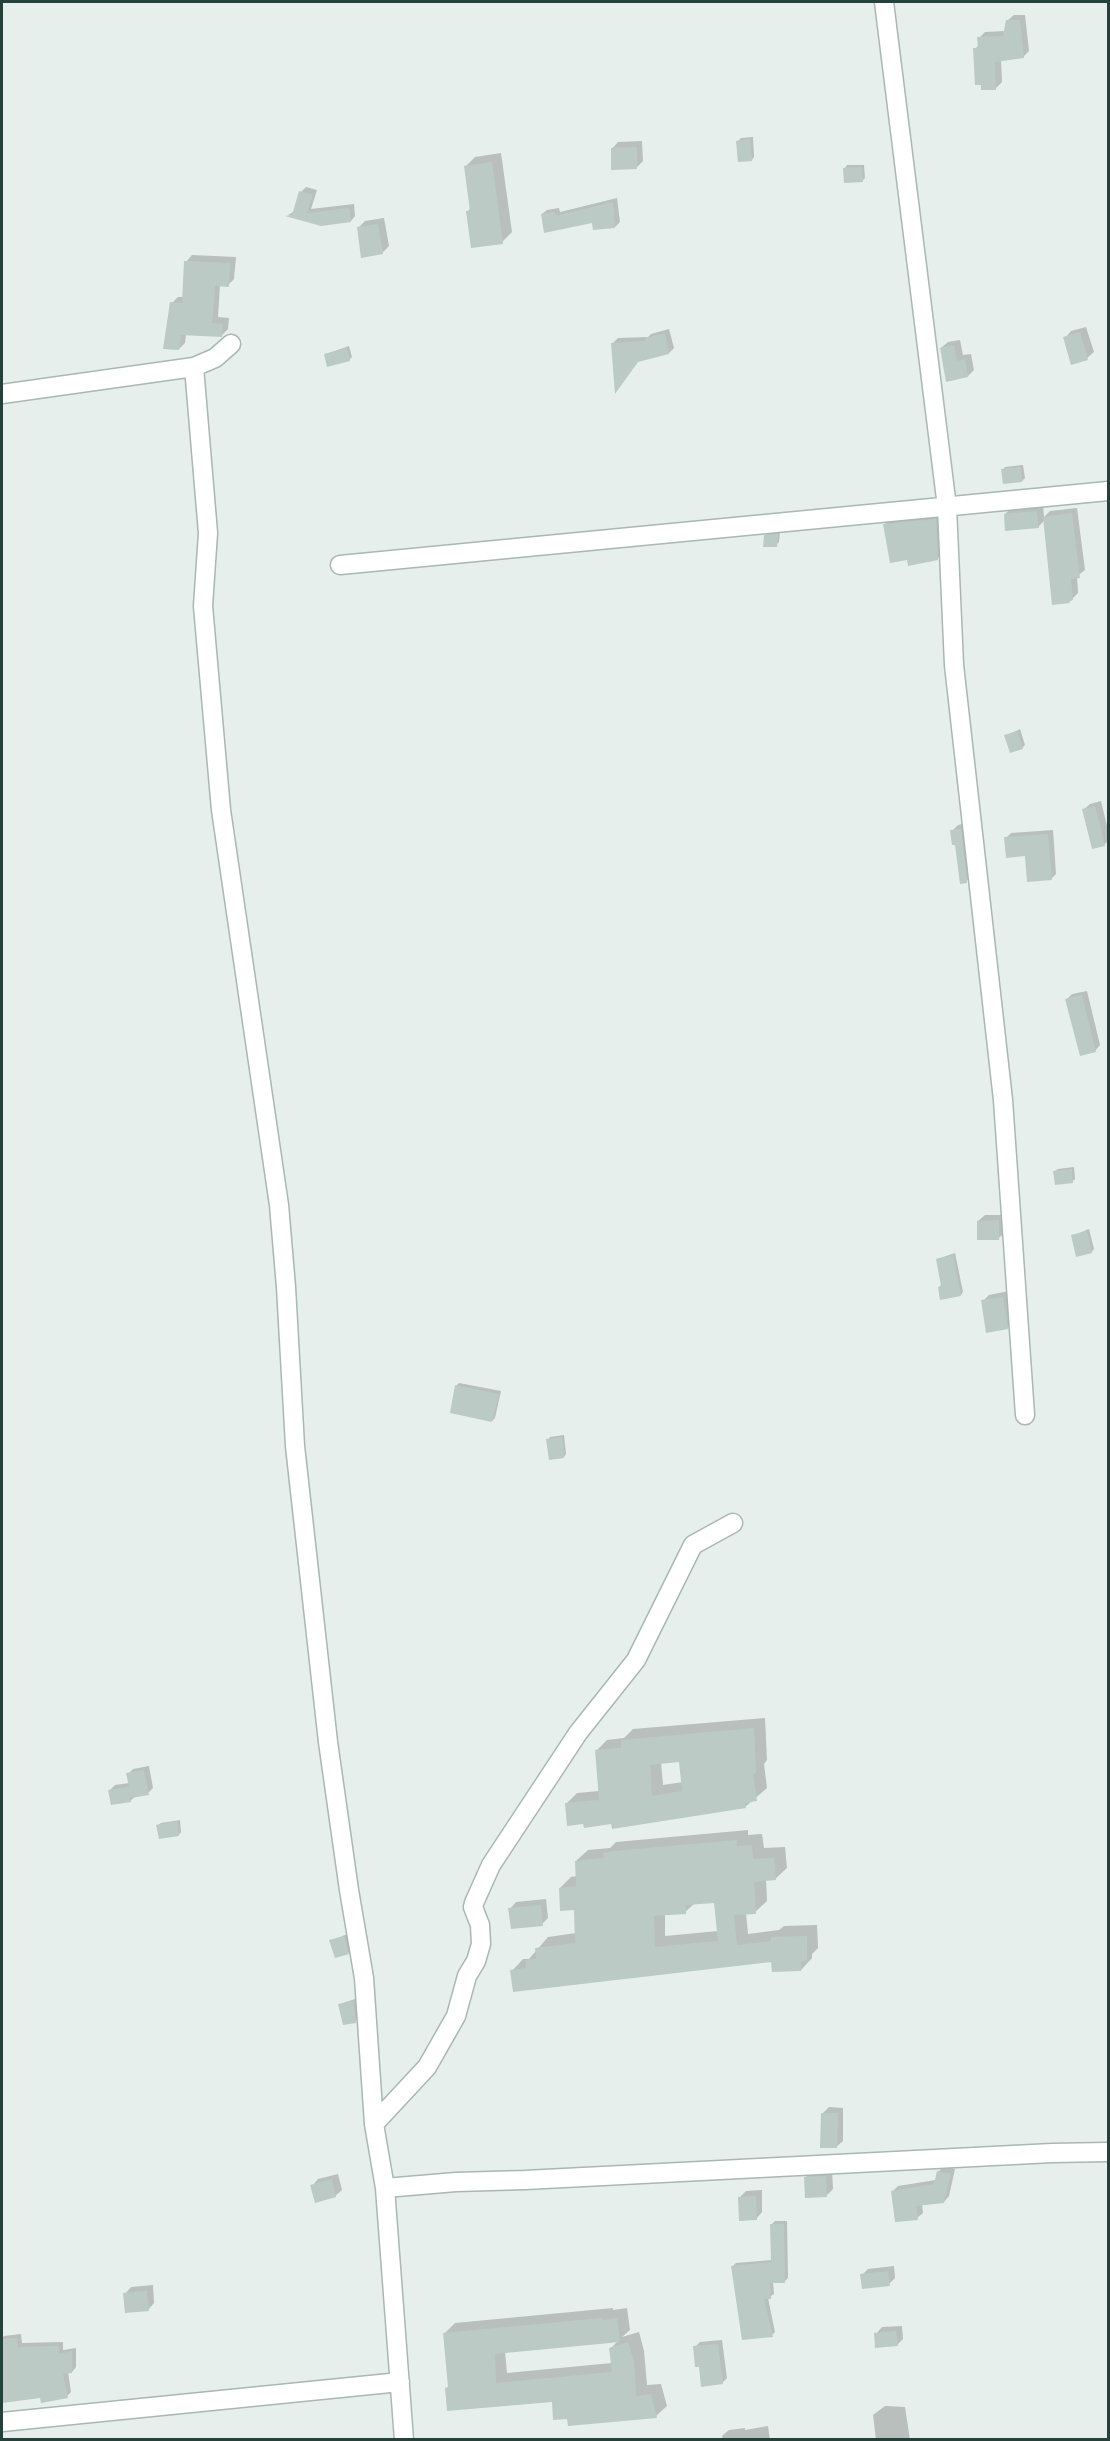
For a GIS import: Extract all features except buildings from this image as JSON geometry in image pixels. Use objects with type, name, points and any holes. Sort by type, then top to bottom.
[{"type":"street","points":[[884,2],[947,507],[954,665],[1003,1100],[1025,1415]]},
{"type":"street","points":[[2,394],[194,367],[215,358],[231,344]]},
{"type":"street","points":[[194,367],[208,533],[203,606],[221,810],[279,1205],[295,1446],[328,1742],[364,1978],[374,2124],[385,2188],[404,2439]]},
{"type":"street","points":[[340,565],[1108,491]]},
{"type":"street","points":[[374,2124],[426,2067],[456,2016],[467,1976],[476,1960],[481,1944],[480,1925],[473,1907],[491,1864],[578,1733],[636,1660],[693,1545],[733,1522]]},
{"type":"street","points":[[385,2188],[456,2182],[1108,2152]]},
{"type":"street","points":[[2,2422],[400,2382]]}]
